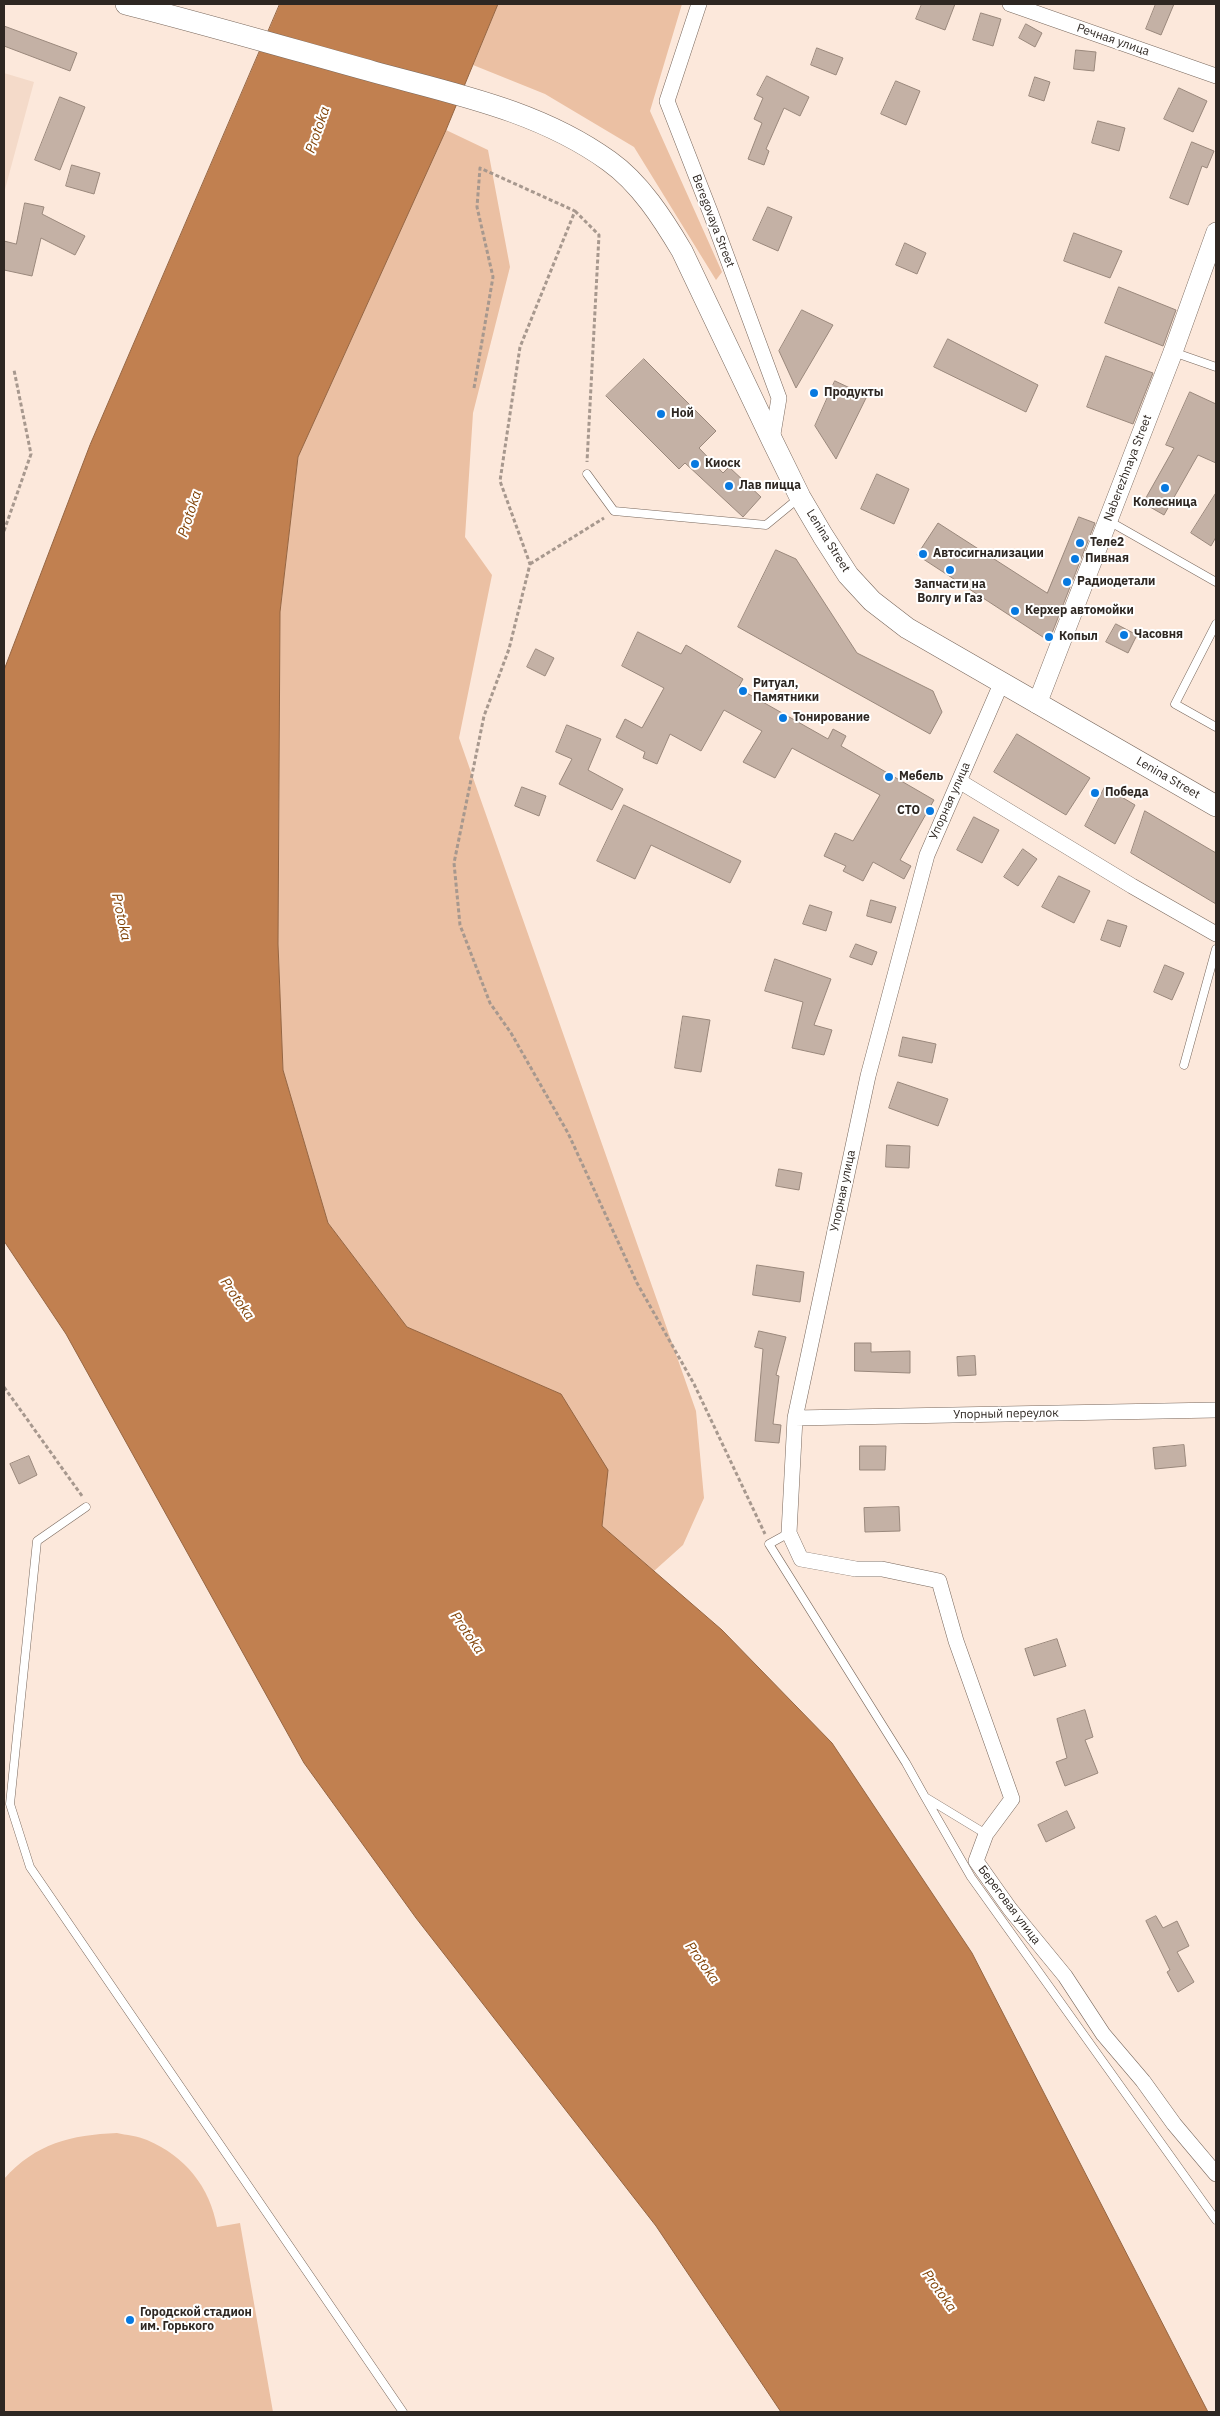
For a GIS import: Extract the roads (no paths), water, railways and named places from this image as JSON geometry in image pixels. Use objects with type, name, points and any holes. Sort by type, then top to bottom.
[{"type":"main road","name":"Lenina Street","points":[[126,4],[498,107],[567,133],[611,162],[639,190],[664,221],[682,252],[800,497],[848,576],[872,601],[906,628],[1216,806]]},
{"type":"street","name":"Beregovaya Street","points":[[699,4],[667,101],[779,398],[772,440]]},
{"type":"street","name":"Речная улица","points":[[1010,4],[1216,76]]},
{"type":"street","name":"Naberezhnaya Street","points":[[1038,704],[1173,352],[1216,232]]},
{"type":"street","name":"Упорная улица","points":[[944,1598],[939,1581],[882,1569],[856,1569],[801,1559],[789,1533],[795,1418],[868,1076],[927,855],[1001,684]]},
{"type":"street","points":[[959,781],[1132,886],[1216,934]]},
{"type":"street","name":"Упорный переулок","points":[[795,1418],[1216,1410]]},
{"type":"street","name":"Береговая улица","points":[[944,1598],[956,1641],[1012,1799],[986,1834],[976,1861],[1010,1909],[1065,1976],[1103,2034],[1143,2081],[1174,2124],[1216,2174]]},
{"type":"lane","points":[[1173,352],[1216,367]]},
{"type":"lane","points":[[587,474],[614,511],[766,525],[800,497]]},
{"type":"lane","points":[[1107,520],[1216,582]]},
{"type":"lane","points":[[1216,624],[1175,704],[1216,727]]},
{"type":"lane","points":[[1184,1065],[1216,949]]},
{"type":"lane","points":[[86,1507],[37,1541],[10,1804],[30,1867],[403,2412]]},
{"type":"lane","points":[[789,1533],[769,1544],[906,1764],[971,1877],[1216,2220]]},
{"type":"lane","points":[[925,1798],[986,1834]]},
{"type":"water","name":"Protoka","points":[[280,4],[498,4],[446,130],[298,457],[280,612],[278,944],[283,1070],[328,1223],[407,1327],[561,1394],[608,1470],[602,1526],[722,1630],[832,1743],[972,1953],[1208,2412],[781,2412],[656,2226],[416,1918],[304,1763],[66,1334],[4,1241],[4,670],[90,445]]},
{"type":"place","name":"Продукты","points":[[814,393]]},
{"type":"place","name":"Ной","points":[[661,414]]},
{"type":"place","name":"Киоск","points":[[695,464]]},
{"type":"place","name":"Лав пицца","points":[[729,486]]},
{"type":"place","name":"Колесница","points":[[1165,488]]},
{"type":"place","name":"Теле2","points":[[1080,543]]},
{"type":"place","name":"Автосигнализации","points":[[923,554]]},
{"type":"place","name":"Пивная","points":[[1075,559]]},
{"type":"place","name":"Запчасти на Волгу и Газ","points":[[950,570]]},
{"type":"place","name":"Радиодетали","points":[[1067,582]]},
{"type":"place","name":"Керхер автомойки","points":[[1015,611]]},
{"type":"place","name":"Часовня","points":[[1124,635]]},
{"type":"place","name":"Копыл","points":[[1049,637]]},
{"type":"place","name":"Ритуал, Памятники","points":[[743,691]]},
{"type":"place","name":"Тонирование","points":[[783,718]]},
{"type":"place","name":"Мебель","points":[[889,777]]},
{"type":"place","name":"Победа","points":[[1095,793]]},
{"type":"place","name":"СТО","points":[[930,811]]},
{"type":"place","name":"Городской cтадион им. Горького","points":[[130,2320]]}]
